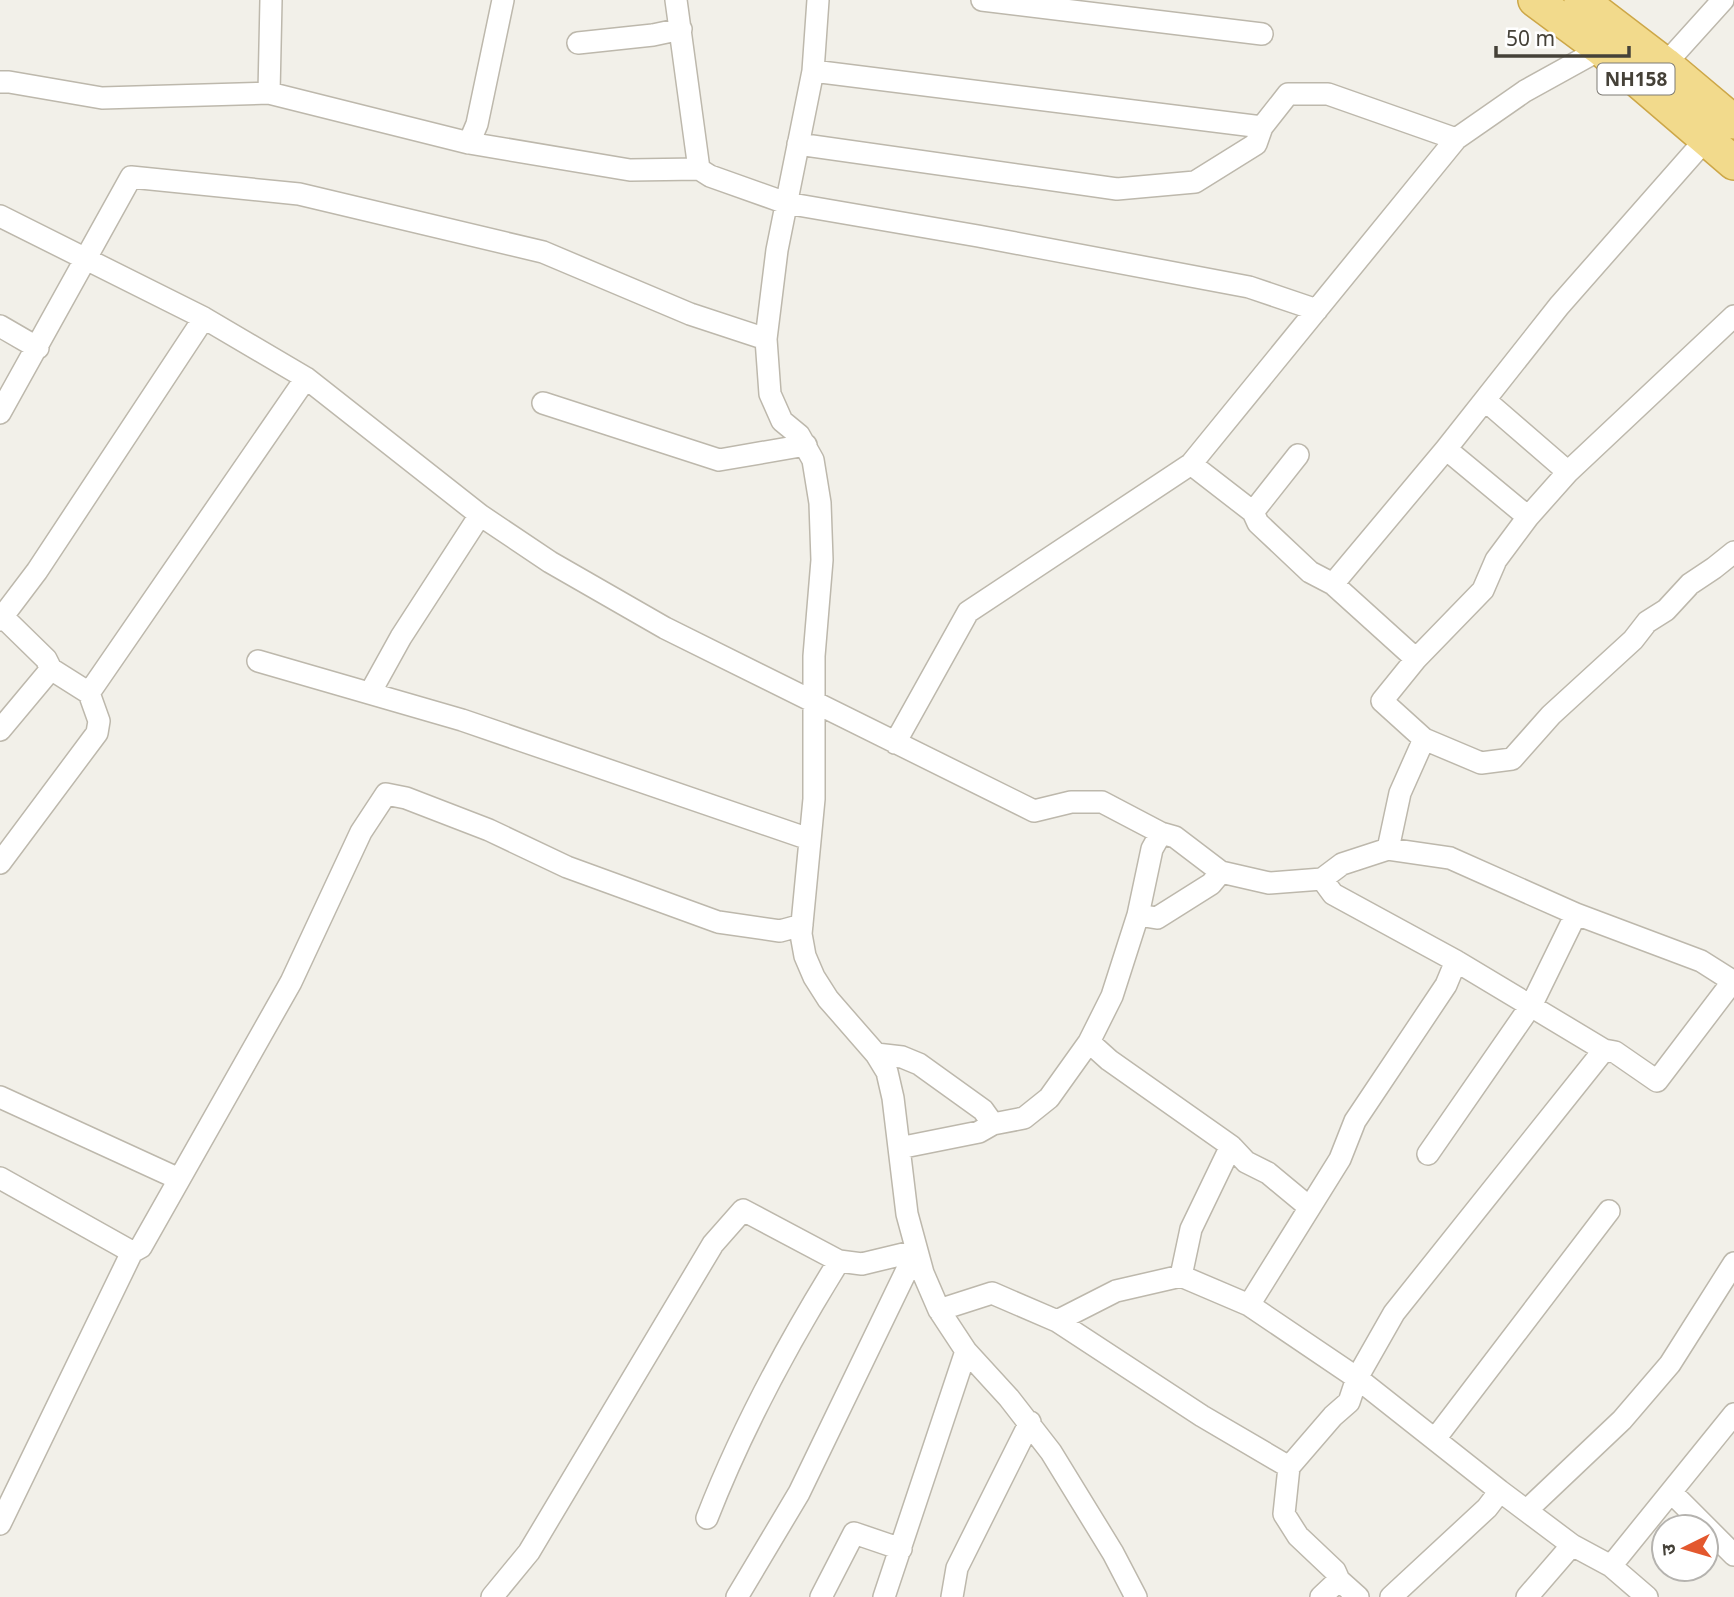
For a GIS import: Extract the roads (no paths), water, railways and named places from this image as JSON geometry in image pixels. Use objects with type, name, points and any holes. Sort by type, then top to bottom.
[{"type":"highway","name":"NH158","points":[[1535,0],[1601,49],[1655,75],[1706,139],[1734,163]]},
{"type":"highway","points":[[1581,0],[1655,75],[1734,122]]},
{"type":"street","points":[[269,93],[271,0]]},
{"type":"street","points":[[469,144],[478,124],[503,0]]},
{"type":"street","points":[[676,0],[699,169]]},
{"type":"street","points":[[818,0],[813,71],[786,203],[768,306],[766,339],[772,401],[782,421],[799,435],[813,460],[822,531],[814,656],[814,799],[802,925],[806,956],[814,977],[828,999],[876,1054],[887,1072],[893,1098],[907,1214],[923,1273],[939,1310],[966,1351],[1030,1422],[1051,1452],[1113,1553],[1136,1597]]},
{"type":"street","points":[[982,0],[1262,34]]},
{"type":"street","points":[[1655,75],[1723,0]]},
{"type":"street","points":[[578,43],[653,35],[681,29]]},
{"type":"street","points":[[895,743],[968,612],[1191,464],[1456,139],[1525,91],[1601,49]]},
{"type":"street","points":[[813,71],[1262,127]]},
{"type":"street","points":[[0,82],[102,98],[269,93],[469,144],[630,170],[699,169],[710,176],[786,203],[1249,287],[1317,310]]},
{"type":"street","points":[[798,144],[1117,189],[1195,182],[1256,144],[1262,127],[1288,94],[1328,94],[1456,139]]},
{"type":"street","points":[[1334,584],[1486,401],[1559,306],[1706,139]]},
{"type":"street","points":[[0,413],[131,177],[299,194],[543,252],[690,314],[766,339]]},
{"type":"street","points":[[0,216],[204,318],[306,378],[480,515],[550,562],[665,628],[1034,811],[1071,802],[1102,802],[1161,833],[1175,837],[1221,872],[1269,883],[1322,879],[1342,864],[1388,849],[1450,858],[1576,914],[1701,961],[1734,981],[1657,1081],[1615,1052],[1604,1050],[1532,1004],[1333,894],[1322,879]]},
{"type":"street","points":[[1734,316],[1568,472],[1528,517],[1496,560],[1483,590],[1416,659],[1382,701],[1424,739],[1481,763],[1512,759],[1551,715],[1633,640],[1647,622],[1666,610],[1690,584],[1734,552]]},
{"type":"street","points":[[0,863],[97,733],[99,721],[89,693],[51,669],[46,659],[1,619],[37,571],[204,318]]},
{"type":"street","points":[[0,326],[38,348]]},
{"type":"street","points":[[89,693],[306,378]]},
{"type":"street","points":[[1486,401],[1568,472]]},
{"type":"street","points":[[543,403],[719,460],[806,445]]},
{"type":"street","points":[[1446,449],[1528,517]]},
{"type":"street","points":[[1253,512],[1298,455]]},
{"type":"street","points":[[1191,464],[1253,512],[1258,523],[1310,572],[1334,584],[1416,659]]},
{"type":"street","points":[[370,693],[401,637],[480,515]]},
{"type":"street","points":[[258,661],[462,720],[810,839]]},
{"type":"street","points":[[0,730],[51,669]]},
{"type":"street","points":[[1388,849],[1400,793],[1424,739]]},
{"type":"street","points":[[0,1524],[132,1252],[141,1247],[290,982],[361,832],[386,794],[406,798],[477,825],[567,867],[718,922],[780,930],[802,925]]},
{"type":"street","points":[[899,1148],[979,1132],[993,1124],[1024,1118],[1049,1098],[1089,1042],[1112,996],[1138,915],[1152,849],[1161,833]]},
{"type":"street","points":[[1138,915],[1157,918],[1211,884],[1221,872]]},
{"type":"street","points":[[1428,1154],[1532,1004],[1576,914]]},
{"type":"street","points":[[1249,1306],[1339,1159],[1354,1121],[1446,985],[1456,961]]},
{"type":"street","points":[[1089,1042],[1109,1060],[1231,1146],[1247,1162],[1268,1173],[1309,1207]]},
{"type":"street","points":[[1358,1597],[1298,1536],[1284,1514],[1289,1468],[1333,1416],[1349,1402],[1357,1378],[1394,1313],[1604,1050]]},
{"type":"street","points":[[876,1054],[902,1057],[919,1064],[983,1110],[993,1124]]},
{"type":"street","points":[[0,1097],[179,1179]]},
{"type":"street","points":[[1181,1276],[1191,1228],[1231,1146]]},
{"type":"street","points":[[0,1178],[132,1252]]},
{"type":"street","points":[[492,1597],[529,1552],[713,1244],[743,1210],[839,1261],[862,1264],[916,1251]]},
{"type":"street","points":[[1435,1439],[1609,1211]]},
{"type":"street","points":[[737,1597],[799,1493],[916,1251]]},
{"type":"street","points":[[707,1518],[724,1474],[791,1338],[839,1261]]},
{"type":"street","points":[[1527,1510],[1622,1420],[1671,1364],[1734,1263]]},
{"type":"street","points":[[1057,1321],[1116,1291],[1181,1276],[1249,1306],[1357,1378],[1500,1491],[1572,1545],[1611,1566],[1647,1597]]},
{"type":"street","points":[[939,1310],[992,1293],[1057,1321],[1202,1416],[1289,1468]]},
{"type":"street","points":[[884,1597],[966,1351]]},
{"type":"street","points":[[1611,1566],[1734,1414]]},
{"type":"street","points":[[952,1597],[957,1568],[1030,1422]]},
{"type":"street","points":[[1391,1597],[1487,1508],[1500,1491]]},
{"type":"street","points":[[1672,1493],[1734,1555]]},
{"type":"street","points":[[821,1597],[854,1533],[901,1549]]},
{"type":"street","points":[[1527,1597],[1572,1545]]},
{"type":"street","points":[[1321,1597],[1339,1580]]}]
